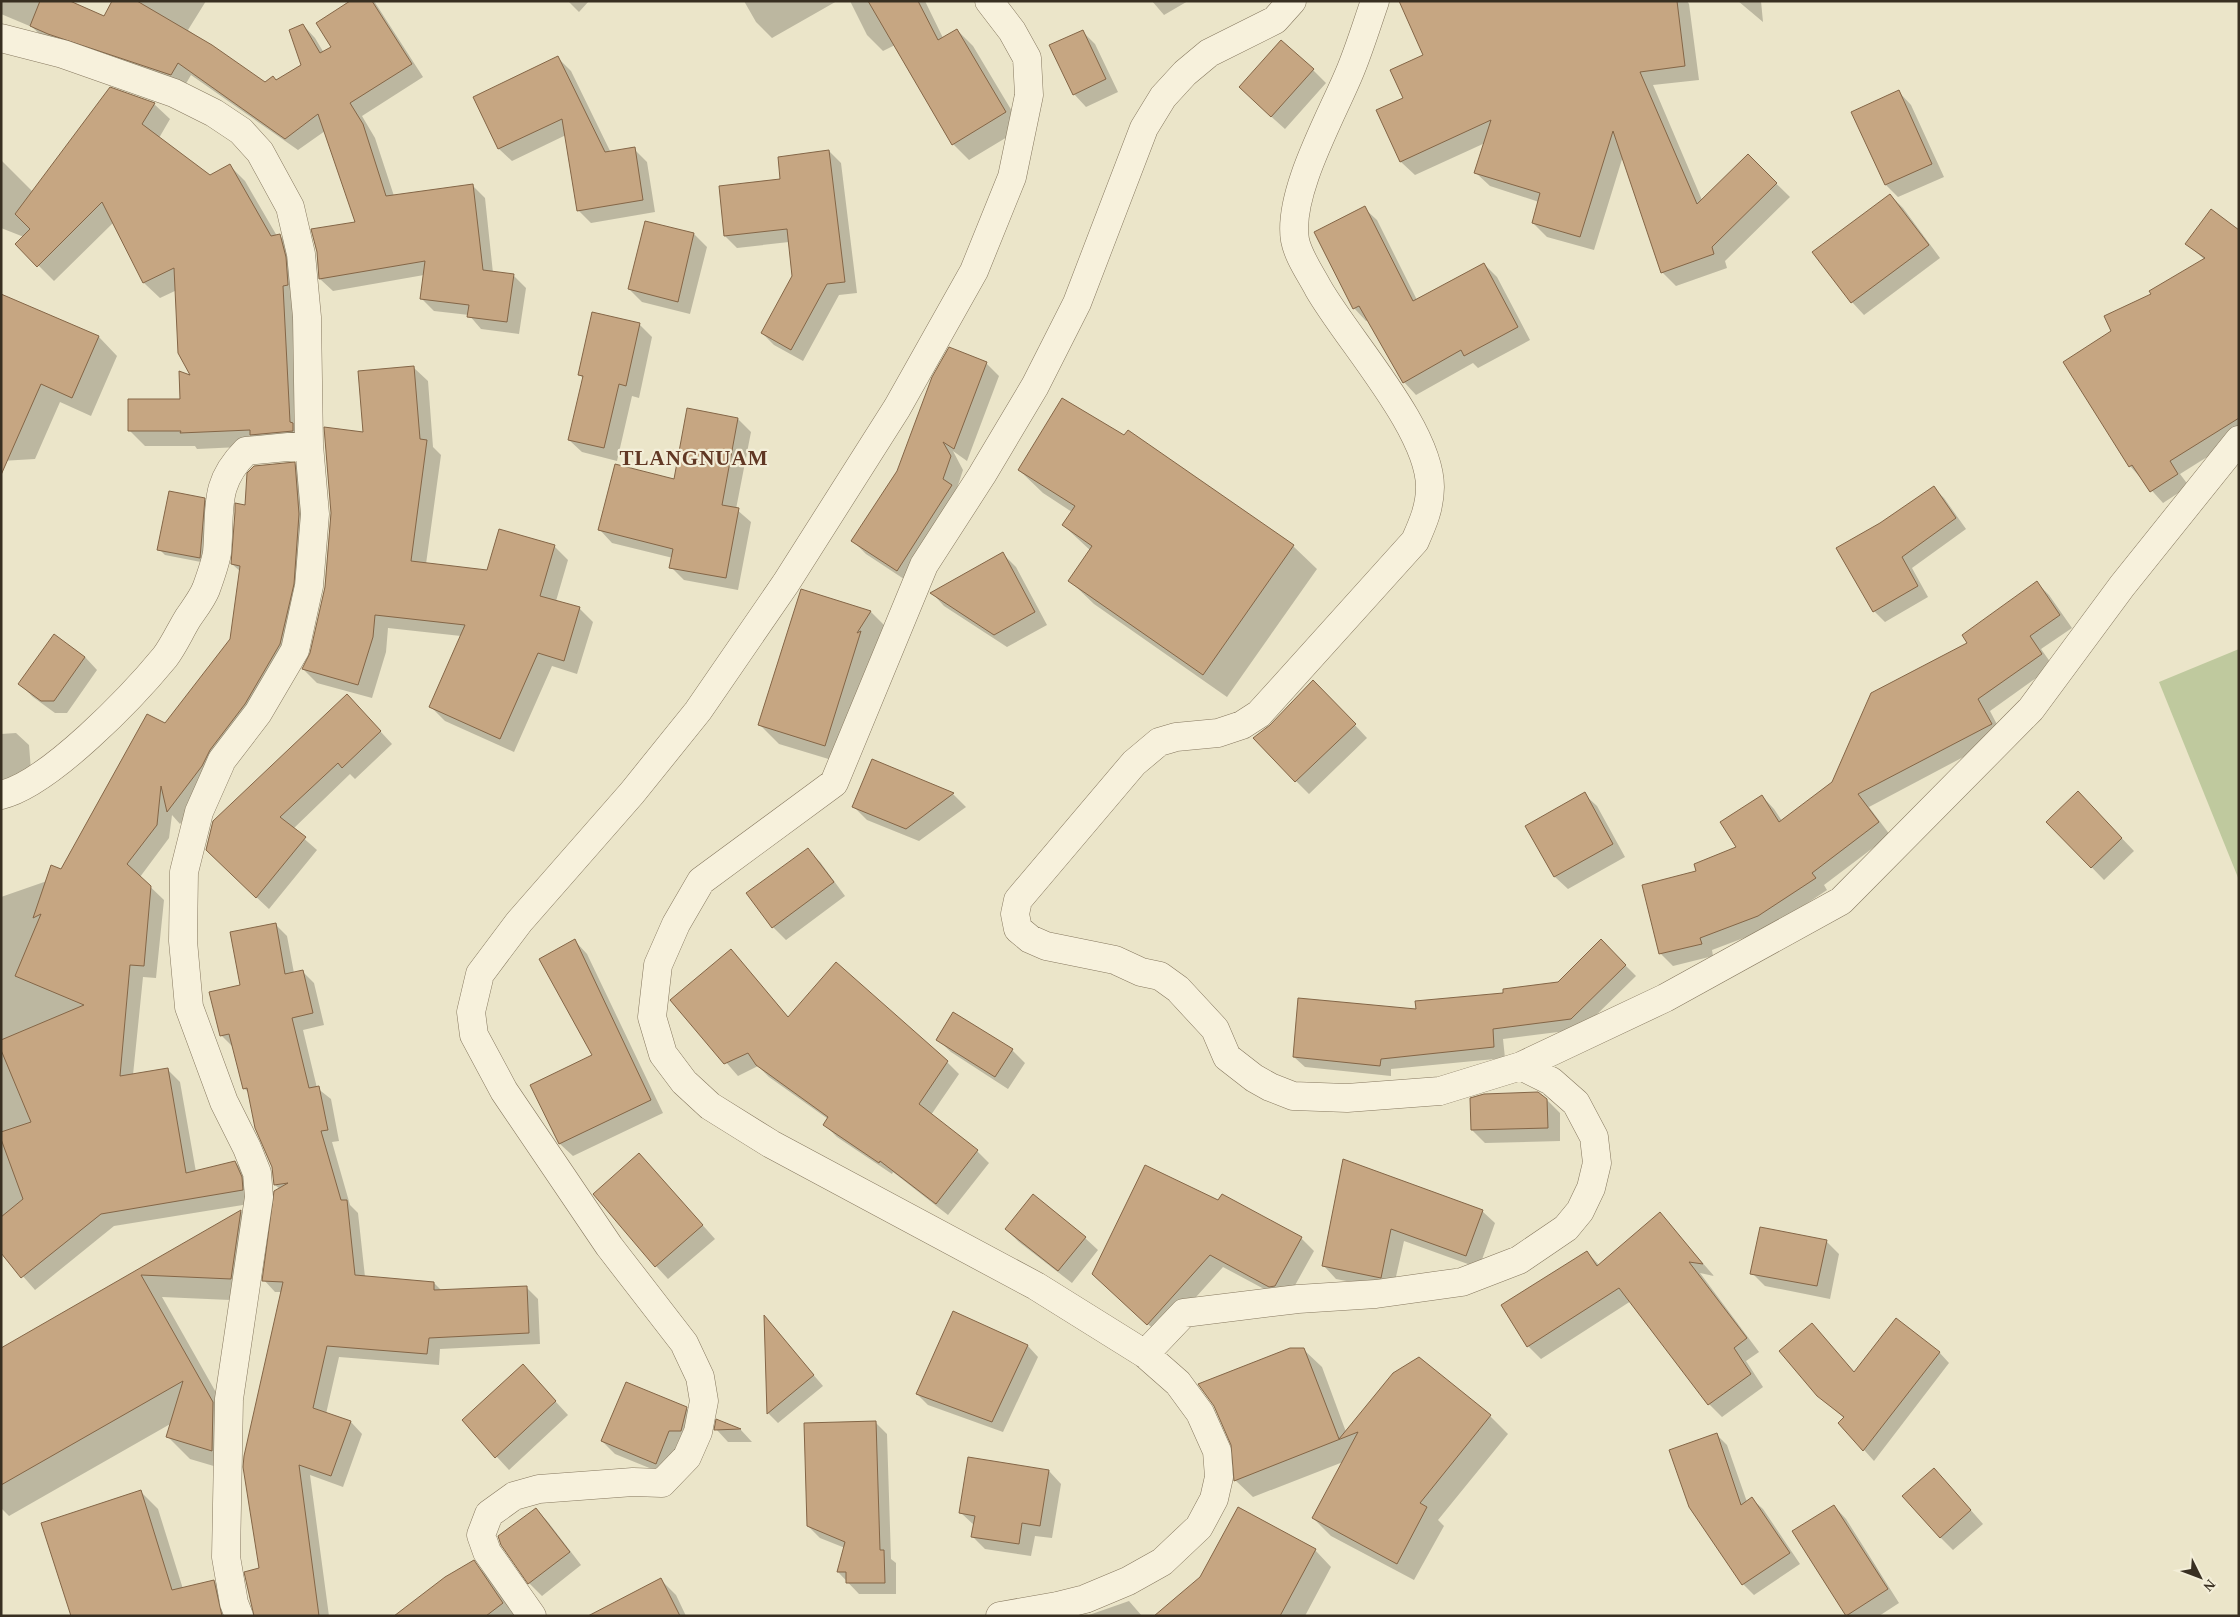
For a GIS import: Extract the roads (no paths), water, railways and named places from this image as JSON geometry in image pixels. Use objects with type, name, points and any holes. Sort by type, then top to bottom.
[{"type":"street","points":[[532,1616],[487,1552],[481,1535],[489,1514],[514,1496],[539,1489],[633,1482],[662,1483],[687,1456],[698,1432],[704,1401],[700,1377],[684,1343],[609,1246],[504,1091],[483,1054],[474,1035],[471,1012],[480,974],[518,922],[632,793],[698,711],[786,583],[897,408],[974,271],[1012,177],[1028,95],[1027,58],[1012,31],[989,1]]},
{"type":"street","points":[[1000,1616],[1085,1599],[1128,1581],[1162,1562],[1199,1527],[1214,1499],[1219,1477],[1217,1451],[1200,1413],[1178,1383],[1145,1354],[1036,1286],[771,1144],[710,1106],[684,1082],[663,1054],[652,1017],[658,965],[676,924],[701,881],[834,784],[924,565],[982,475],[1034,386],[1077,303],[1144,128],[1163,97],[1185,73],[1209,53],[1275,20],[1292,1]]},
{"type":"street","points":[[1375,1],[1352,67],[1304,180],[1294,212],[1295,241],[1306,267],[1326,302],[1403,414],[1424,454],[1430,486],[1427,515],[1415,541],[1260,714],[1242,725],[1218,733],[1176,737],[1159,742],[1134,763],[1018,900],[1015,914],[1018,928],[1030,939],[1046,946],[1115,960],[1141,972],[1160,976],[1178,988],[1215,1029],[1227,1057],[1254,1078],[1270,1087],[1293,1096],[1347,1098],[1440,1091],[1521,1066],[1665,998],[1841,900],[2031,709],[2122,586],[2239,440]]},
{"type":"street","points":[[1,38],[63,54],[174,93],[214,113],[241,131],[260,152],[290,207],[302,254],[307,317],[309,445],[315,514],[309,586],[295,650],[258,713],[222,760],[198,812],[184,872],[183,941],[189,1007],[224,1102],[257,1173],[259,1197],[228,1399],[226,1557],[234,1603],[239,1616]]},
{"type":"street","points":[[1,795],[32,782],[60,762],[108,718],[165,656],[205,592],[216,555],[219,505],[231,465],[246,451],[309,445]]},
{"type":"street","points":[[1145,1354],[1184,1313],[1298,1299],[1376,1294],[1462,1282],[1519,1260],[1566,1228],[1580,1211],[1591,1188],[1597,1163],[1594,1137],[1576,1103],[1551,1082],[1521,1066]]},
{"type":"district","name":"TLANGNUAM","points":[[694,458]]}]
